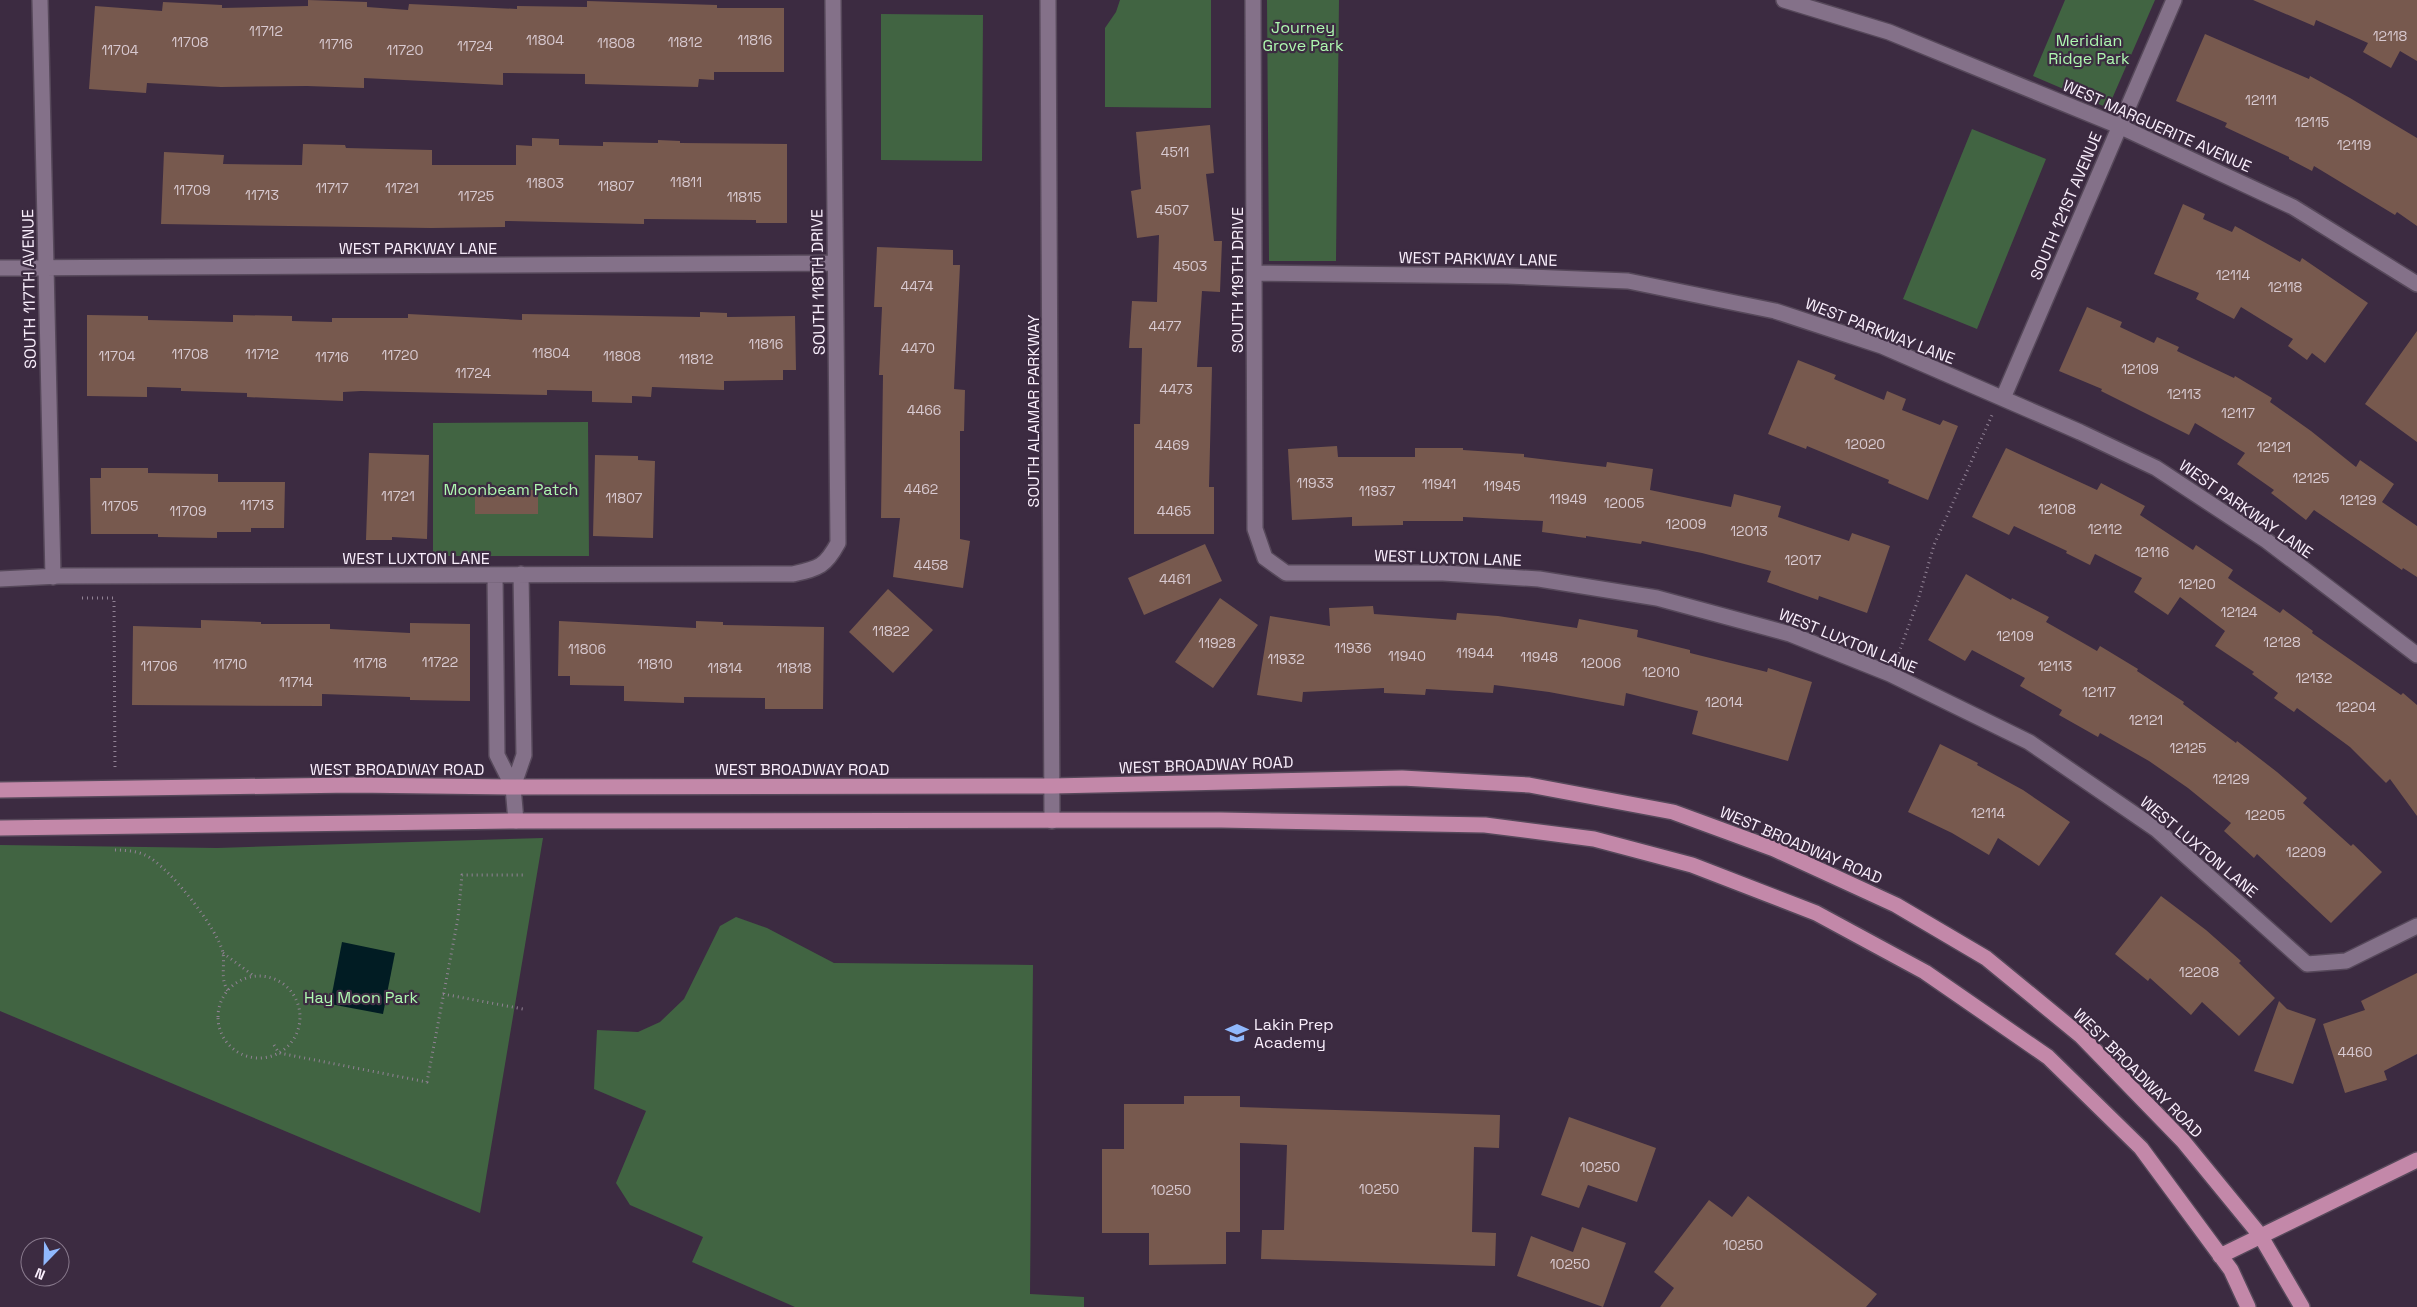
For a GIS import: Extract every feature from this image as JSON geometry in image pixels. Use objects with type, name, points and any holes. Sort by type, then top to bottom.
[{"type":"main road","name":"WEST BROADWAY ROAD","points":[[0,790],[352,785],[513,787],[1052,786],[1402,778],[1529,785],[1673,812],[1756,842],[1896,905],[1986,958],[2081,1036],[2182,1141],[2260,1235],[2302,1307]]},
{"type":"main road","points":[[0,828],[516,821],[1317,821],[1485,825],[1594,839],[1692,865],[1816,913],[1925,972],[2048,1057],[2141,1148],[2231,1270],[2248,1307]]},
{"type":"main road","points":[[2220,1256],[2417,1160]]},
{"type":"street","name":"SOUTH 117TH AVENUE","points":[[40,0],[53,576]]},
{"type":"street","name":"SOUTH 118TH DRIVE","points":[[828,560],[838,543],[833,0]]},
{"type":"street","name":"SOUTH ALAMAR PARKWAY","points":[[1048,0],[1052,822]]},
{"type":"street","name":"SOUTH 119TH DRIVE","points":[[1254,0],[1255,529],[1265,558]]},
{"type":"street","name":"WEST MARGUERITE AVENUE","points":[[1784,0],[1889,32],[2119,126],[2293,207],[2417,284]]},
{"type":"street","name":"SOUTH 121ST AVENUE","points":[[2003,398],[2174,0]]},
{"type":"street","name":"WEST PARKWAY LANE","points":[[0,268],[836,263]]},
{"type":"street","name":"WEST PARKWAY LANE","points":[[1254,273],[1507,276],[1628,281],[1775,311],[1882,346],[2003,398],[2156,468],[2267,541],[2417,655]]},
{"type":"street","name":"WEST LUXTON LANE","points":[[1265,558],[1286,573],[1443,573],[1539,579],[1657,598],[1790,634],[1890,674],[2030,742],[2148,824],[2307,964],[2346,961],[2417,926]]},
{"type":"street","name":"WEST LUXTON LANE","points":[[0,578],[53,576],[793,574],[817,569],[828,560]]},
{"type":"street","points":[[513,787],[524,755],[521,574]]},
{"type":"street","points":[[496,575],[497,755],[513,787],[516,821]]},
{"type":"path","points":[[1890,674],[1918,600],[1934,545],[1992,414],[2003,398]]},
{"type":"path","points":[[82,598],[114,598],[115,768]]},
{"type":"path","points":[[115,850],[147,855],[172,878],[202,914],[223,953],[255,976]]},
{"type":"path","points":[[274,1045],[279,1053],[427,1082],[462,895],[462,875],[523,876]]},
{"type":"path","points":[[223,953],[224,986],[228,991]]},
{"type":"path","points":[[255,976],[274,978],[284,984],[298,1002],[300,1012],[297,1034],[291,1044],[279,1053],[261,1058],[250,1057],[230,1046],[219,1027],[218,1016],[220,1005],[228,991],[241,980],[255,976]]},
{"type":"path","points":[[443,994],[523,1009]]},
{"type":"green space","points":[[1120,0],[1211,0],[1211,108],[1105,107],[1105,28],[1116,12]]},
{"type":"green space","name":"Journey Grove Park","points":[[1267,0],[1339,0],[1336,261],[1269,261]]},
{"type":"green space","name":"Meridian Ridge Park","points":[[2065,0],[2155,0],[2108,108],[2033,76]]},
{"type":"green space","points":[[881,14],[983,15],[982,161],[881,160]]},
{"type":"green space","points":[[1972,129],[2046,159],[1977,329],[1903,299]]},
{"type":"green space","name":"Moonbeam Patch","points":[[588,422],[589,556],[433,556],[433,423]]},
{"type":"green space","name":"Hay Moon Park","points":[[543,838],[480,1213],[0,1011],[0,845],[217,848]]},
{"type":"green space","points":[[736,917],[767,928],[834,963],[1033,965],[1030,1294],[1084,1297],[1084,1307],[795,1307],[692,1262],[703,1237],[630,1205],[616,1183],[646,1111],[594,1089],[597,1030],[638,1032],[660,1022],[684,999],[720,926]]},
{"type":"water","points":[[342,942],[395,953],[383,1014],[330,1004]]},
{"type":"building","points":[[308,0],[367,2],[367,7],[408,10],[409,4],[517,9],[517,6],[587,7],[587,1],[717,5],[717,8],[784,8],[784,72],[714,72],[714,80],[699,79],[698,87],[585,84],[585,74],[503,73],[503,85],[364,78],[364,88],[307,86],[221,87],[147,83],[146,93],[89,89],[95,6],[162,11],[163,2],[222,5],[222,8],[308,6]]},
{"type":"building","points":[[2253,0],[2417,0],[2417,61],[2400,51],[2391,68],[2363,52],[2368,43],[2316,20],[2314,26]]},
{"type":"building","points":[[2205,34],[2309,79],[2310,76],[2417,138],[2417,226],[2397,212],[2395,215],[2314,166],[2312,171],[2289,159],[2289,157],[2225,127],[2227,123],[2176,101]]},
{"type":"building","points":[[1210,125],[1214,173],[1206,174],[1214,241],[1222,241],[1220,292],[1202,291],[1197,367],[1212,367],[1209,487],[1214,487],[1214,534],[1134,534],[1134,424],[1140,424],[1142,348],[1129,348],[1132,301],[1157,302],[1159,235],[1137,238],[1131,191],[1141,189],[1136,132]]},
{"type":"building","points":[[532,138],[559,139],[559,145],[603,146],[603,142],[658,143],[658,140],[680,141],[680,143],[787,144],[787,223],[756,223],[756,220],[644,219],[644,224],[505,221],[505,227],[431,228],[161,224],[164,152],[224,155],[223,164],[302,165],[303,144],[345,145],[346,148],[432,150],[432,165],[516,165],[516,145],[532,146]]},
{"type":"building","points":[[2183,204],[2205,214],[2203,219],[2232,232],[2235,226],[2300,262],[2302,258],[2368,303],[2325,363],[2312,353],[2307,360],[2288,346],[2293,339],[2241,307],[2234,319],[2196,299],[2199,293],[2154,274]]},
{"type":"building","points":[[877,247],[953,250],[953,265],[960,265],[954,389],[965,390],[964,431],[960,431],[960,539],[970,541],[963,588],[893,577],[900,518],[881,518],[883,375],[879,375],[882,307],[874,307]]},
{"type":"building","points":[[2087,307],[2122,322],[2120,327],[2154,343],[2157,337],[2179,347],[2177,351],[2234,378],[2235,376],[2272,398],[2270,402],[2311,431],[2356,467],[2360,460],[2394,484],[2382,502],[2417,526],[2417,577],[2403,568],[2402,570],[2314,510],[2306,520],[2271,493],[2274,490],[2237,464],[2245,453],[2195,423],[2189,435],[2101,391],[2102,389],[2059,371]]},
{"type":"building","points":[[700,312],[727,313],[727,317],[795,316],[796,370],[783,370],[783,380],[724,381],[724,390],[652,387],[651,397],[632,396],[632,403],[592,402],[592,391],[547,390],[547,395],[361,391],[343,392],[343,401],[247,397],[247,393],[181,391],[181,388],[147,387],[147,397],[87,396],[87,315],[148,316],[148,320],[233,322],[233,315],[292,316],[292,321],[332,322],[332,318],[408,318],[408,314],[522,320],[522,314],[700,317]]},
{"type":"building","points":[[2417,331],[2417,442],[2365,404]]},
{"type":"building","points":[[1798,360],[1836,375],[1834,379],[1884,400],[1887,391],[1906,399],[1902,410],[1940,425],[1943,420],[1958,426],[1928,500],[1888,483],[1889,480],[1807,446],[1806,449],[1768,434]]},
{"type":"building","points":[[1337,446],[1338,457],[1415,457],[1415,448],[1463,448],[1463,450],[1524,454],[1524,457],[1606,467],[1607,462],[1653,469],[1650,490],[1731,507],[1734,494],[1781,506],[1778,517],[1849,541],[1852,533],[1890,546],[1867,613],[1819,596],[1818,600],[1767,582],[1771,571],[1702,553],[1642,541],[1641,544],[1542,532],[1543,521],[1463,517],[1463,521],[1403,521],[1403,525],[1352,526],[1352,517],[1292,520],[1288,449]]},
{"type":"building","points":[[2006,448],[2097,490],[2101,483],[2145,506],[2140,515],[2193,550],[2196,545],[2233,570],[2228,578],[2280,613],[2283,609],[2313,631],[2312,633],[2401,695],[2403,693],[2417,705],[2417,816],[2390,779],[2386,783],[2350,747],[2297,708],[2294,712],[2274,698],[2278,693],[2252,674],[2254,672],[2215,646],[2225,631],[2180,597],[2168,615],[2134,592],[2142,578],[2095,554],[2090,565],[2066,553],[2067,551],[2014,526],[2009,535],[1972,517]]},
{"type":"building","points":[[369,453],[429,455],[427,539],[392,537],[392,540],[366,540]]},
{"type":"building","points":[[595,455],[638,456],[638,460],[655,461],[653,538],[593,536]]},
{"type":"building","points":[[101,468],[148,468],[148,473],[218,474],[218,482],[285,482],[284,528],[251,528],[251,532],[217,532],[217,538],[158,537],[158,534],[91,534],[90,478],[101,478]]},
{"type":"building","points":[[475,490],[538,490],[538,514],[475,514]]},
{"type":"building","points":[[1205,544],[1222,581],[1144,615],[1128,578]]},
{"type":"building","points":[[1966,574],[2011,600],[2012,598],[2049,617],[2046,622],[2097,651],[2100,646],[2138,669],[2137,671],[2184,702],[2183,704],[2236,743],[2237,741],[2277,772],[2307,798],[2303,803],[2351,846],[2353,844],[2382,872],[2331,923],[2257,854],[2254,858],[2224,831],[2231,823],[2188,788],[2149,761],[2100,733],[2098,737],[2059,715],[2062,710],[2020,686],[2025,678],[1972,650],[1965,661],[1928,640]]},
{"type":"building","points":[[888,589],[933,630],[893,673],[849,632]]},
{"type":"building","points":[[1220,598],[1258,625],[1213,688],[1175,662]]},
{"type":"building","points":[[1373,606],[1374,614],[1456,620],[1457,613],[1498,616],[1577,628],[1579,619],[1638,630],[1637,637],[1690,650],[1690,653],[1767,672],[1768,668],[1812,682],[1788,761],[1692,734],[1698,711],[1626,693],[1624,706],[1549,692],[1494,685],[1493,693],[1426,689],[1425,695],[1384,693],[1384,688],[1303,692],[1302,702],[1257,695],[1270,616],[1330,626],[1329,608]]},
{"type":"building","points":[[201,620],[261,622],[261,624],[330,624],[330,629],[410,633],[410,623],[470,624],[470,701],[410,700],[410,697],[322,694],[322,706],[132,705],[133,626],[201,628]]},
{"type":"building","points":[[559,621],[696,628],[696,621],[723,622],[723,625],[824,627],[823,709],[765,709],[765,698],[684,697],[684,703],[624,701],[624,686],[570,685],[570,676],[558,676]]},
{"type":"building","points":[[1940,744],[1978,763],[1977,765],[2023,790],[2070,822],[2039,866],[1998,838],[1989,855],[1952,833],[1908,812]]},
{"type":"building","points":[[2161,896],[2206,930],[2241,961],[2239,963],[2275,998],[2239,1036],[2202,1002],[2191,1015],[2150,978],[2148,981],[2115,954]]},
{"type":"building","points":[[2417,973],[2417,1054],[2384,1071],[2387,1080],[2345,1093],[2323,1024],[2365,1010],[2361,1001]]},
{"type":"building","points":[[2279,1001],[2287,1009],[2316,1019],[2293,1084],[2254,1071]]},
{"type":"building","points":[[1184,1096],[1240,1096],[1240,1107],[1500,1115],[1499,1148],[1474,1147],[1472,1232],[1496,1233],[1495,1266],[1261,1259],[1262,1230],[1284,1230],[1287,1145],[1240,1143],[1240,1232],[1226,1232],[1226,1264],[1149,1265],[1149,1233],[1102,1233],[1102,1149],[1124,1149],[1124,1104],[1184,1104]]},
{"type":"building","points":[[1569,1117],[1656,1148],[1637,1202],[1588,1185],[1579,1208],[1541,1195]]},
{"type":"building","points":[[1748,1196],[1877,1294],[1866,1307],[1660,1307],[1674,1288],[1654,1272],[1709,1200],[1732,1217]]},
{"type":"building","points":[[1582,1227],[1626,1243],[1603,1307],[1517,1276],[1531,1236],[1573,1252]]},
{"type":"place","name":"Lakin Prep Academy","points":[[1237,1033]]}]
